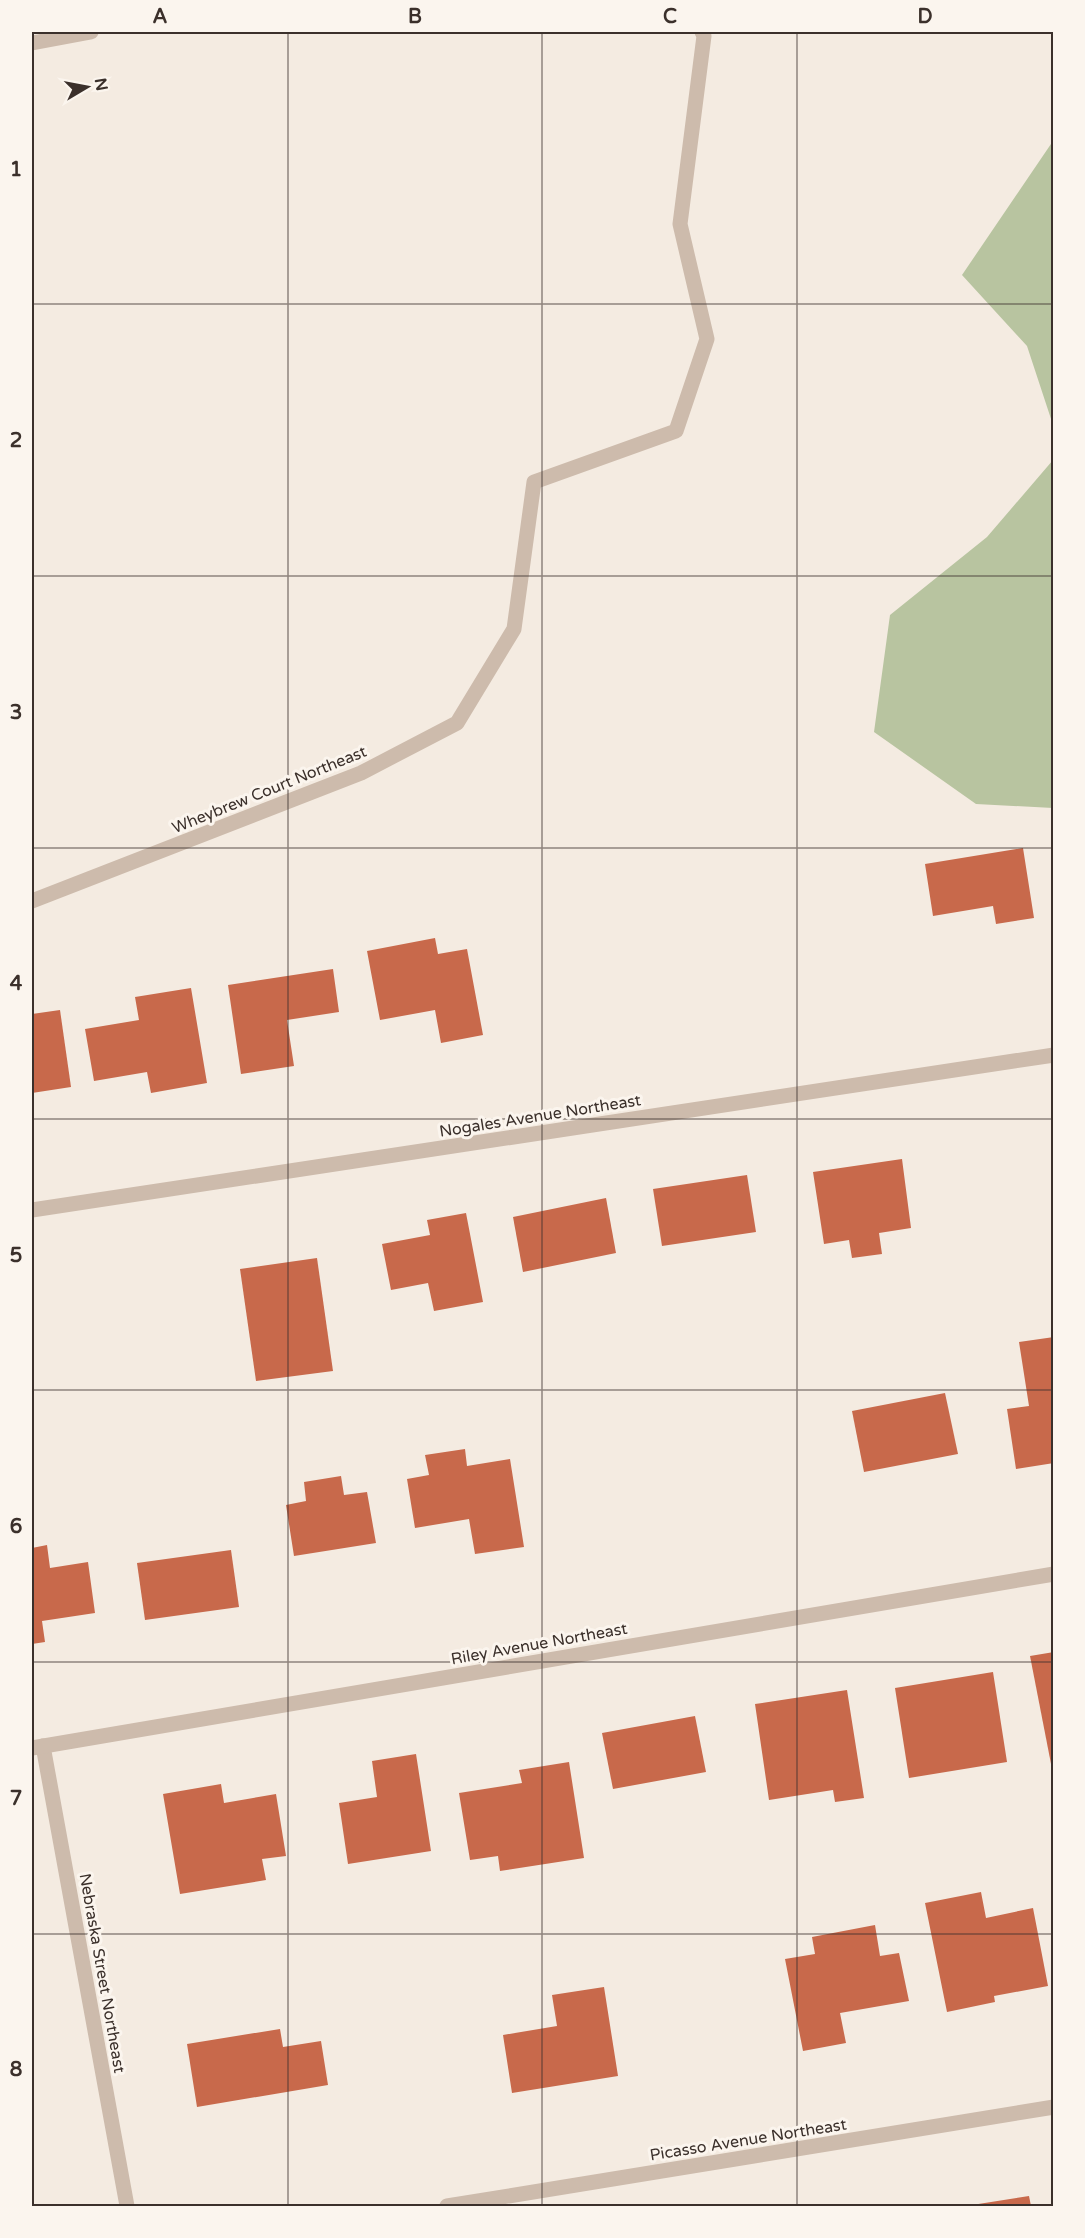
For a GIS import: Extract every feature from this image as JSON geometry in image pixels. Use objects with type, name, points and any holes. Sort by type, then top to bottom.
[{"type":"street","points":[[32,43],[91,32]]},
{"type":"street","name":"Wheybrew Court Northeast","points":[[32,901],[361,773],[457,723],[514,629],[534,482],[676,431],[707,339],[680,224],[704,36],[702,32]]},
{"type":"street","name":"Nogales Avenue Northeast","points":[[32,1210],[1053,1055]]},
{"type":"street","name":"Riley Avenue Northeast","points":[[37,1747],[1053,1574]]},
{"type":"street","name":"Nebraska Street Northeast","points":[[37,1747],[127,2206]]},
{"type":"street","name":"Picasso Avenue Northeast","points":[[447,2206],[1053,2108]]},
{"type":"green space","points":[[1053,141],[1053,425],[1027,346],[962,275]]},
{"type":"green space","points":[[1053,460],[1053,808],[976,804],[874,732],[890,615],[987,537]]},
{"type":"building","points":[[1023,848],[1034,918],[996,924],[993,906],[933,916],[925,864]]},
{"type":"building","points":[[435,938],[438,954],[467,949],[483,1035],[441,1043],[435,1010],[380,1020],[367,951]]},
{"type":"building","points":[[333,969],[339,1012],[287,1020],[294,1066],[241,1074],[228,985]]},
{"type":"building","points":[[191,988],[207,1083],[151,1093],[147,1072],[94,1081],[85,1029],[139,1020],[135,997]]},
{"type":"building","points":[[60,1010],[71,1087],[32,1093],[32,1014]]},
{"type":"building","points":[[902,1159],[911,1228],[879,1233],[882,1254],[852,1258],[849,1240],[824,1244],[813,1172]]},
{"type":"building","points":[[747,1175],[756,1232],[662,1246],[653,1189]]},
{"type":"building","points":[[606,1198],[616,1253],[523,1272],[513,1217]]},
{"type":"building","points":[[466,1213],[483,1302],[434,1311],[428,1283],[391,1290],[382,1244],[430,1235],[427,1220]]},
{"type":"building","points":[[317,1258],[333,1371],[256,1381],[240,1269]]},
{"type":"building","points":[[1054,1337],[1054,1463],[1016,1469],[1007,1409],[1029,1406],[1019,1342]]},
{"type":"building","points":[[945,1393],[958,1454],[864,1472],[852,1411]]},
{"type":"building","points":[[465,1449],[467,1466],[510,1459],[524,1547],[475,1554],[469,1519],[415,1528],[407,1479],[429,1475],[425,1455]]},
{"type":"building","points":[[341,1476],[344,1495],[367,1492],[376,1543],[294,1556],[286,1505],[306,1501],[304,1482]]},
{"type":"building","points":[[47,1545],[50,1568],[88,1562],[95,1613],[42,1621],[45,1642],[32,1644],[32,1548]]},
{"type":"building","points":[[231,1550],[239,1607],[145,1620],[137,1563]]},
{"type":"building","points":[[1054,1652],[1054,1768],[1052,1769],[1030,1656]]},
{"type":"building","points":[[993,1672],[1007,1762],[909,1778],[895,1688]]},
{"type":"building","points":[[847,1690],[864,1798],[835,1802],[833,1790],[769,1800],[755,1704]]},
{"type":"building","points":[[695,1716],[706,1772],[613,1789],[602,1733]]},
{"type":"building","points":[[416,1754],[431,1851],[348,1864],[339,1803],[377,1797],[372,1761]]},
{"type":"building","points":[[569,1762],[584,1858],[500,1871],[498,1856],[470,1860],[459,1793],[522,1783],[519,1770]]},
{"type":"building","points":[[221,1784],[224,1803],[276,1794],[286,1856],[262,1859],[266,1880],[180,1894],[163,1794]]},
{"type":"building","points":[[981,1892],[986,1918],[1033,1908],[1048,1986],[994,1996],[995,2002],[947,2012],[925,1903]]},
{"type":"building","points":[[875,1925],[880,1956],[899,1953],[909,2001],[840,2013],[846,2043],[803,2051],[785,1959],[815,1954],[812,1937]]},
{"type":"building","points":[[604,1987],[618,2076],[512,2093],[503,2035],[557,2026],[552,1995]]},
{"type":"building","points":[[280,2029],[283,2047],[321,2041],[328,2085],[197,2107],[187,2044]]},
{"type":"building","points":[[1029,2196],[1031,2206],[972,2206],[972,2205]]}]
